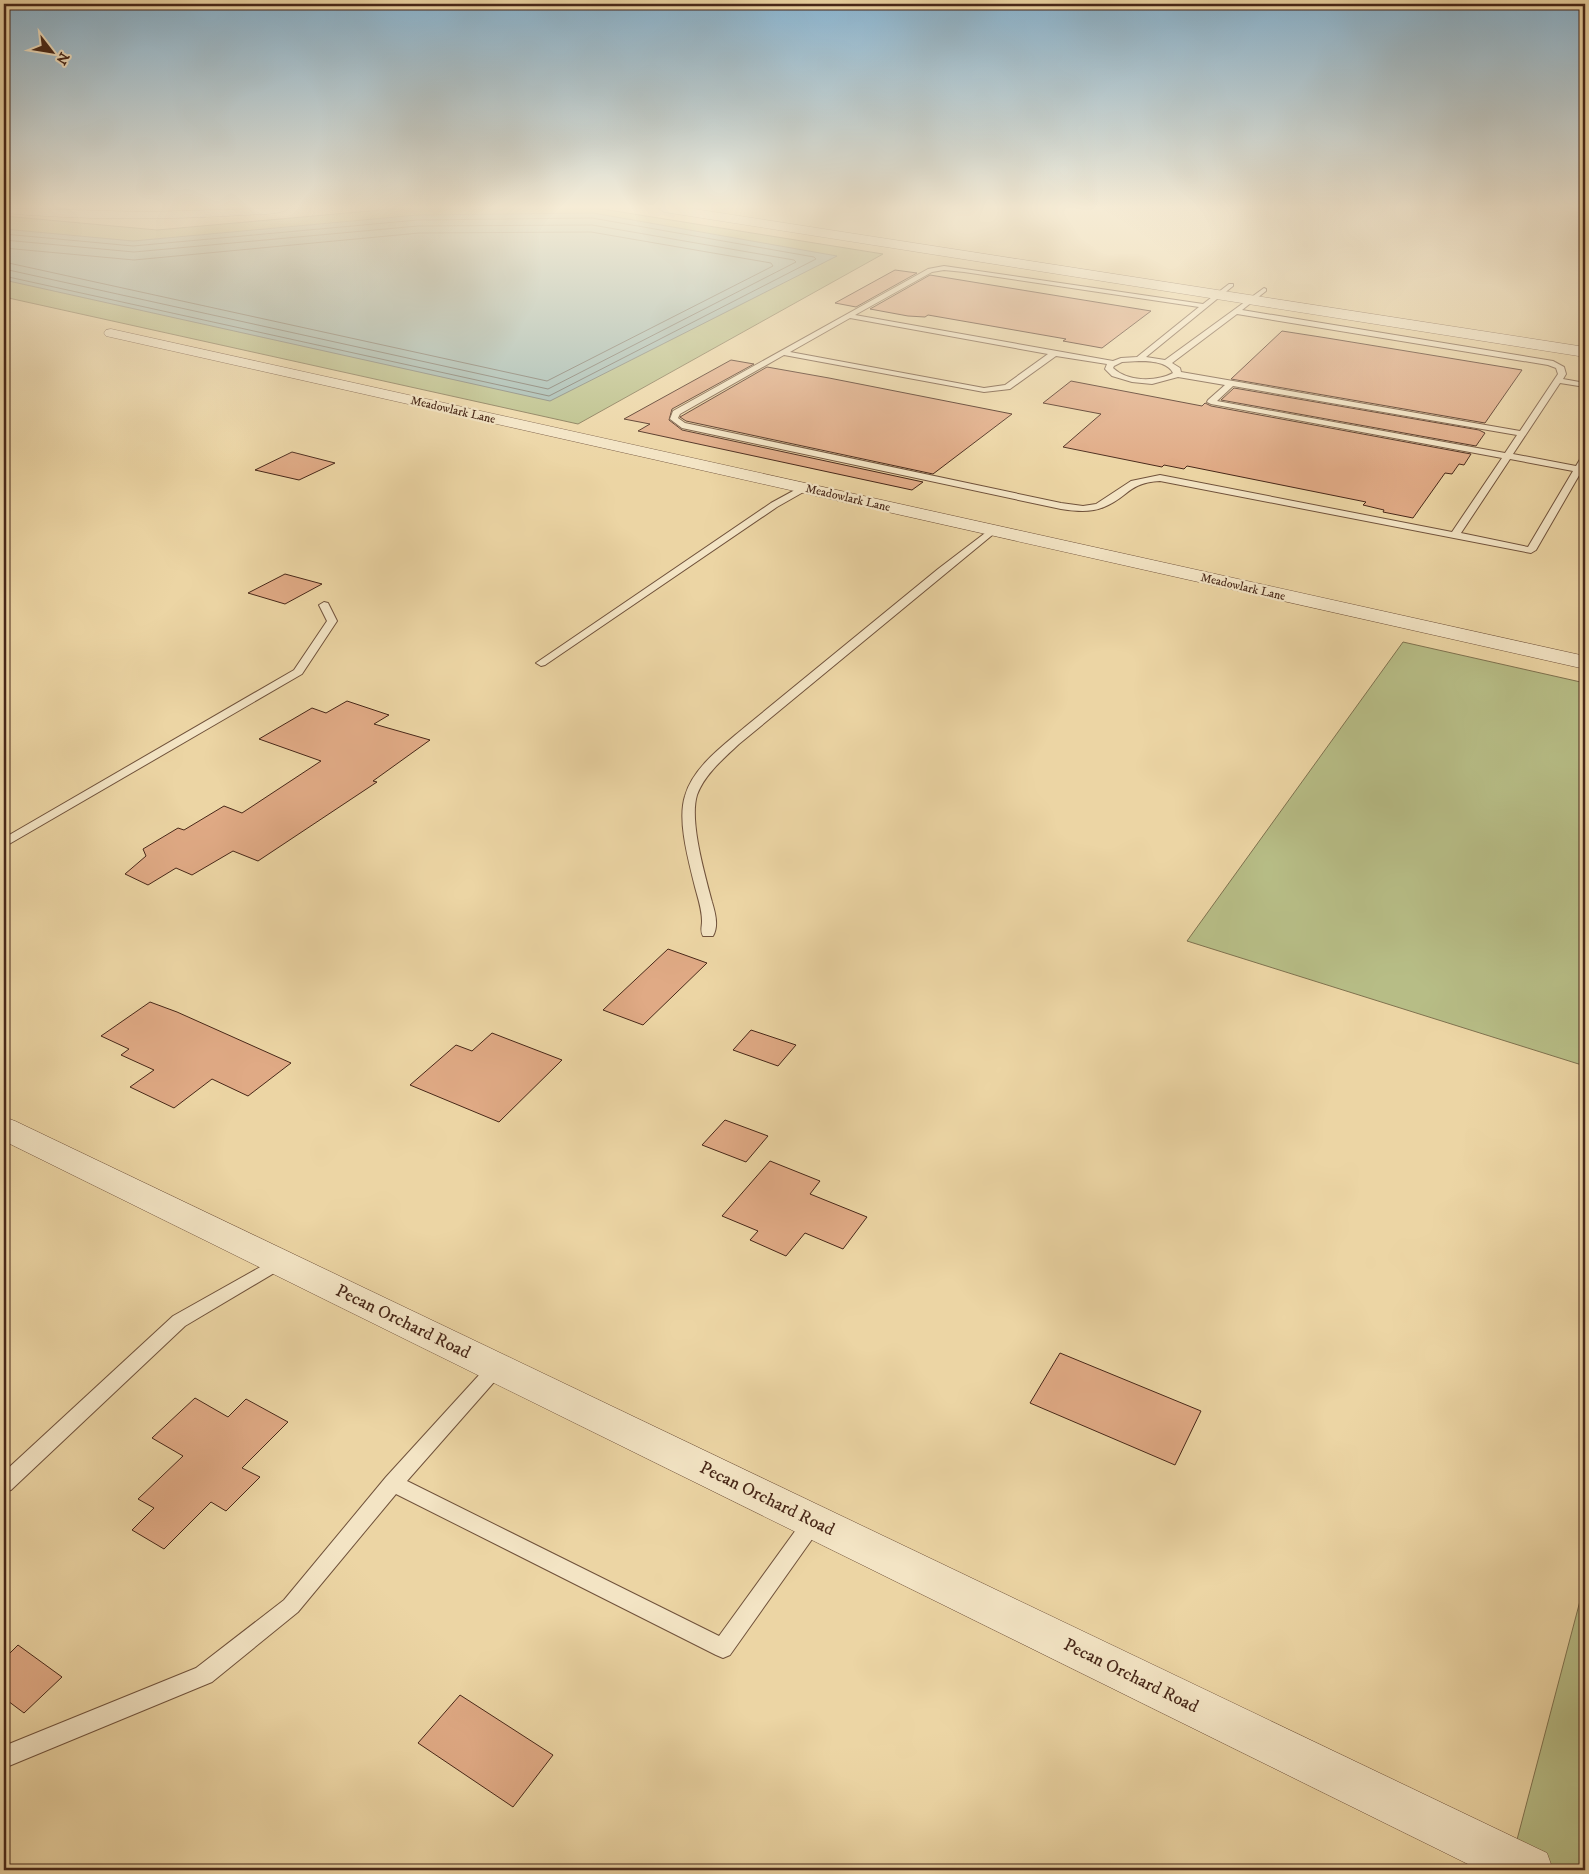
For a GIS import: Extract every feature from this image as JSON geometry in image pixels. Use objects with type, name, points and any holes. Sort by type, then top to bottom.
[{"type":"street","points":[[1227,295],[1585,352]]},
{"type":"street","points":[[1300,295],[1585,339]]},
{"type":"street","name":"Meadowlark Lane","points":[[111,333],[1585,663]]},
{"type":"street","name":"Pecan Orchard Road","points":[[4,1128],[1530,1870]]},
{"type":"lane","points":[[885,295],[676,413],[674,419],[682,424],[701,429],[1061,506],[1086,509],[1103,505],[1132,482],[1145,478],[1160,478],[1531,550],[1585,458]]},
{"type":"lane","points":[[1121,295],[1550,363],[1560,367],[1562,374],[1455,535]]},
{"type":"lane","points":[[1139,358],[1208,309],[1218,295]]},
{"type":"lane","points":[[1166,363],[1257,295]]},
{"type":"lane","points":[[849,316],[1113,363]]},
{"type":"lane","points":[[784,353],[984,390],[1007,387],[1055,353]]},
{"type":"lane","points":[[1177,374],[1177,370],[1166,363],[1139,358],[1121,360],[1113,363],[1108,369],[1111,372],[1135,381],[1166,379],[1177,374],[1523,434]]},
{"type":"lane","points":[[1558,380],[1585,385]]},
{"type":"lane","points":[[1232,383],[1211,402],[1579,469]]},
{"type":"lane","points":[[541,664],[774,505],[804,488]]},
{"type":"lane","points":[[708,933],[709,918],[689,819],[690,796],[698,779],[750,730],[992,530]]},
{"type":"lane","points":[[4,842],[298,672],[332,621],[324,605]]},
{"type":"lane","points":[[4,1484],[179,1322],[280,1262]]},
{"type":"lane","points":[[4,1757],[204,1675],[291,1606],[393,1482],[496,1368]]},
{"type":"lane","points":[[393,1482],[723,1648],[813,1522]]},
{"type":"green space","points":[[4,295],[809,295],[578,424],[4,297]]},
{"type":"green space","points":[[1403,642],[1585,683],[1585,1066],[1187,941]]},
{"type":"green space","points":[[1585,1582],[1585,1870],[1509,1870]]},
{"type":"water","points":[[74,295],[759,295],[550,401]]},
{"type":"building","points":[[849,295],[877,295],[856,307],[835,303]]},
{"type":"building","points":[[894,295],[1056,295],[1151,311],[1102,348],[1063,341],[1066,339],[928,315],[925,317],[908,316],[870,309]]},
{"type":"building","points":[[1282,331],[1522,370],[1485,423],[1231,379]]},
{"type":"building","points":[[731,360],[754,364],[672,409],[669,420],[682,430],[923,482],[912,490],[638,431],[650,424],[624,419]]},
{"type":"building","points":[[767,367],[1012,414],[933,474],[686,421],[680,417]]},
{"type":"building","points":[[1071,381],[1202,406],[1205,403],[1211,406],[1471,454],[1464,465],[1459,464],[1452,474],[1445,473],[1413,518],[1383,512],[1384,510],[1363,505],[1366,502],[1187,466],[1184,469],[1164,465],[1162,467],[1063,447],[1101,414],[1043,403]]},
{"type":"building","points":[[1234,388],[1479,430],[1485,433],[1476,446],[1221,400]]},
{"type":"building","points":[[292,452],[335,463],[299,480],[255,470]]},
{"type":"building","points":[[285,574],[322,584],[285,604],[248,593]]},
{"type":"building","points":[[347,701],[389,715],[374,724],[430,740],[373,781],[377,782],[258,861],[233,851],[192,875],[176,868],[148,885],[125,874],[146,856],[143,849],[178,828],[184,830],[224,806],[242,813],[321,761],[259,739],[312,708],[326,713]]},
{"type":"building","points":[[668,949],[707,963],[643,1025],[603,1010]]},
{"type":"building","points":[[150,1002],[177,1012],[291,1063],[248,1096],[212,1079],[174,1108],[130,1087],[154,1070],[121,1055],[129,1049],[101,1036]]},
{"type":"building","points":[[751,1030],[796,1045],[778,1066],[733,1050]]},
{"type":"building","points":[[492,1033],[562,1060],[499,1122],[410,1085],[456,1045],[472,1051]]},
{"type":"building","points":[[725,1120],[768,1136],[746,1162],[702,1145]]},
{"type":"building","points":[[770,1161],[820,1181],[810,1194],[867,1217],[843,1249],[805,1233],[786,1256],[750,1240],[758,1231],[722,1216]]},
{"type":"building","points":[[1060,1353],[1201,1411],[1175,1465],[1030,1403]]},
{"type":"building","points":[[195,1398],[228,1417],[246,1399],[288,1422],[242,1468],[260,1477],[226,1511],[211,1502],[164,1549],[132,1530],[154,1508],[138,1499],[183,1456],[152,1438]]},
{"type":"building","points":[[18,1645],[62,1677],[24,1713],[4,1698],[4,1659]]},
{"type":"building","points":[[460,1695],[553,1755],[513,1807],[418,1743]]}]
